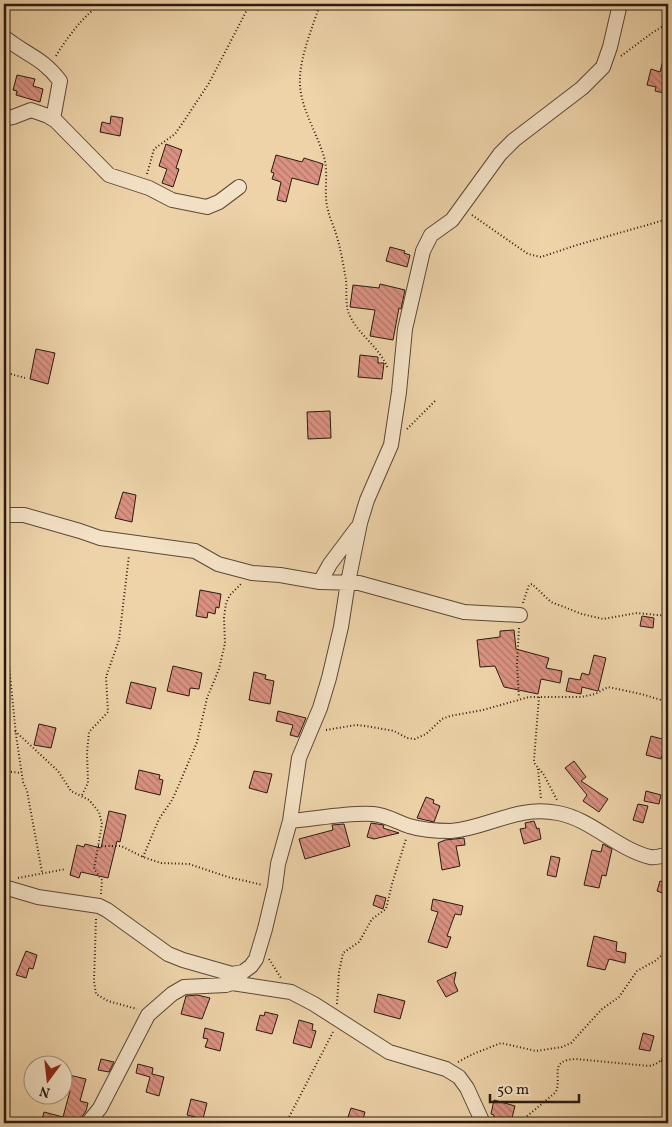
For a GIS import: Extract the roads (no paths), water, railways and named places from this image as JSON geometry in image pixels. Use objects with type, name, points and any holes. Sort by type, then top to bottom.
[{"type":"street","points":[[88,1123],[100,1108],[128,1056],[141,1026],[151,1012],[172,994],[184,987],[215,986],[238,980],[243,972],[251,966],[262,944],[275,887],[278,864],[290,821],[299,758],[320,708],[329,678],[341,628],[360,523],[370,493],[391,445],[399,392],[405,329],[423,250],[432,235],[452,220],[462,208],[500,154],[514,140],[582,88],[603,67],[610,47],[620,4]]},
{"type":"street","points":[[4,38],[49,67],[60,82],[53,118]]},
{"type":"street","points":[[4,118],[13,117],[31,110],[53,118],[110,175],[172,200],[207,207],[219,202],[239,187]]},
{"type":"street","points":[[4,514],[24,516],[100,538],[196,551],[218,564],[252,573],[280,574],[320,582],[348,582],[371,585],[464,612],[520,615]]},
{"type":"street","points":[[320,582],[330,564],[360,523]]},
{"type":"street","points":[[290,821],[373,814],[388,817],[410,826],[436,831],[476,826],[510,815],[542,811],[569,816],[645,855],[651,857],[668,854]]},
{"type":"street","points":[[8,883],[38,897],[99,906],[124,921],[176,958],[232,974],[243,972]]},
{"type":"street","points":[[232,983],[291,992],[314,1004],[389,1052],[446,1069],[459,1077],[468,1088],[483,1123]]}]
